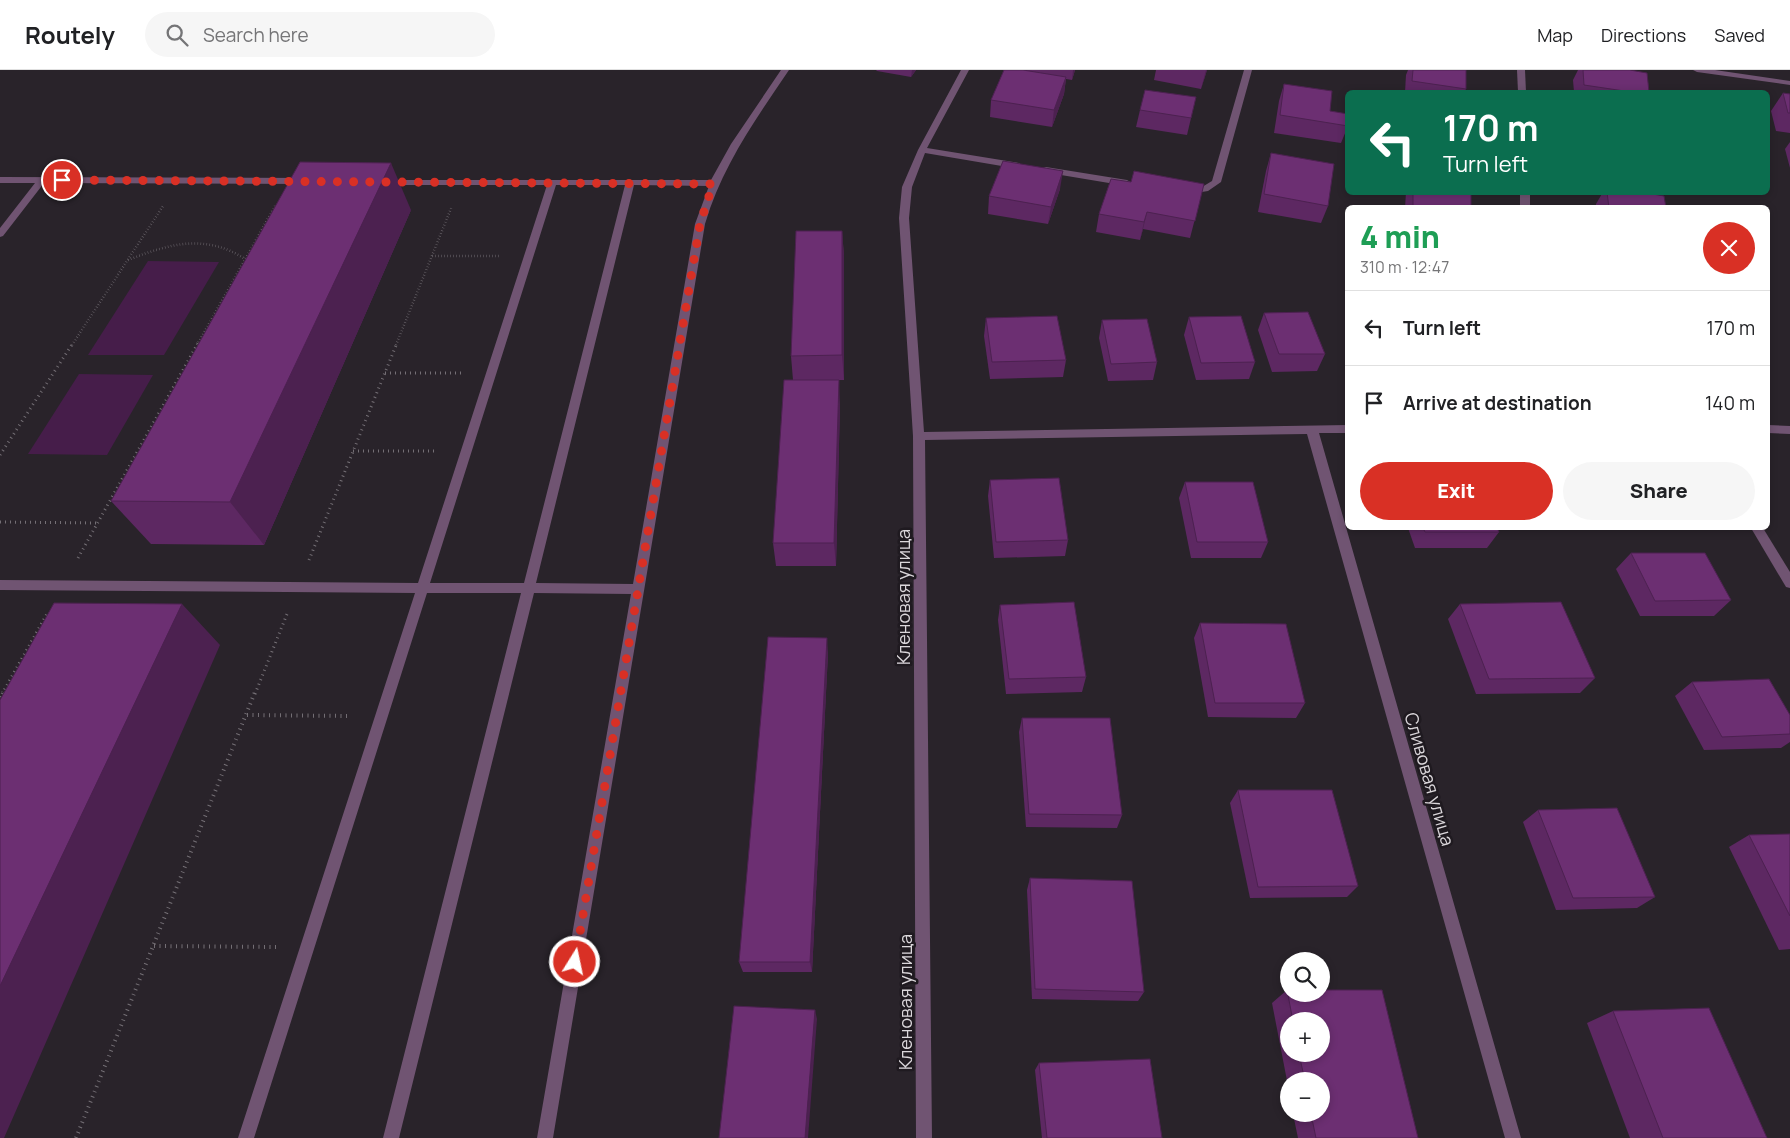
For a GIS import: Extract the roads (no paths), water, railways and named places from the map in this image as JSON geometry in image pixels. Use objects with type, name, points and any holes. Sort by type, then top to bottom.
[{"type":"street","points":[[545,1138],[700,224],[713,184],[725,160],[785,70]]},
{"type":"street","name":"Кленовая улица","points":[[924,1138],[919,436],[904,218],[906,187],[922,150],[965,70]]},
{"type":"street","points":[[1180,192],[1189,193],[1205,189],[1216,182],[1248,70]]},
{"type":"street","points":[[1521,70],[1522,90]]},
{"type":"street","points":[[1697,70],[1790,83]]},
{"type":"street","points":[[922,150],[1132,184]]},
{"type":"street","points":[[0,180],[317,182]]},
{"type":"street","points":[[0,234],[42,180]]},
{"type":"street","points":[[375,182],[713,184]]},
{"type":"street","points":[[246,1138],[552,183]]},
{"type":"street","points":[[391,1138],[630,183]]},
{"type":"street","points":[[919,436],[1345,429]]},
{"type":"street","points":[[1770,429],[1790,430]]},
{"type":"street","name":"Сливовая улица","points":[[1312,430],[1513,1138]]},
{"type":"street","points":[[1758,530],[1790,583]]},
{"type":"street","points":[[0,585],[638,589]]}]
